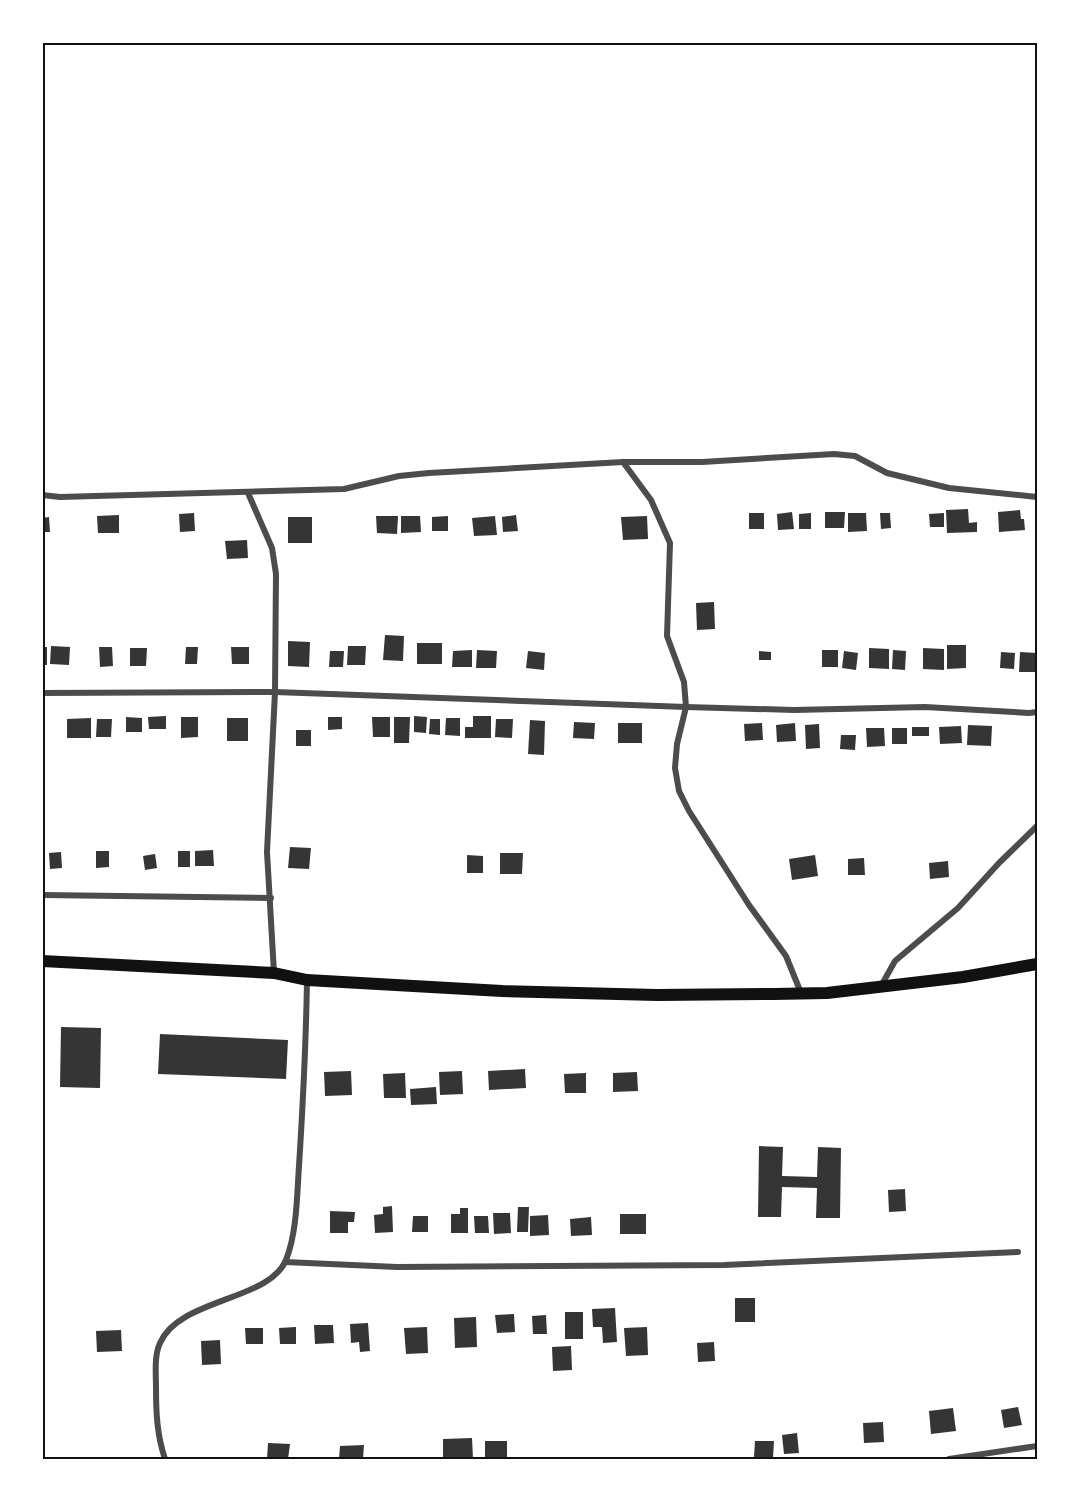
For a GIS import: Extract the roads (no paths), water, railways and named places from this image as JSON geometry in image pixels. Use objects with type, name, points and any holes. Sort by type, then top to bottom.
[{"type":"main road","points":[[42,961],[274,973],[308,980],[526,992],[657,995],[826,993],[963,977],[1037,964]]},
{"type":"street","points":[[42,495],[60,497],[344,489],[399,476],[429,473],[623,462],[702,462],[834,453],[855,456],[887,473],[949,488],[1037,497]]},
{"type":"street","points":[[623,462],[651,500],[670,543],[667,636],[684,682],[686,707],[676,744],[675,768],[679,791],[689,811],[749,905],[786,956],[801,994]]},
{"type":"street","points":[[248,493],[272,548],[276,574],[275,692],[267,852],[274,973]]},
{"type":"street","points":[[42,693],[275,692],[794,710],[925,707],[1037,712]]},
{"type":"street","points":[[881,986],[895,961],[958,908],[1037,826]]},
{"type":"street","points":[[42,895],[271,898]]},
{"type":"street","points":[[165,1459],[159,1443],[156,1420],[156,1360],[160,1343],[168,1331],[181,1320],[273,1277],[285,1262],[290,1247],[297,1197],[306,1065],[308,980]]},
{"type":"street","points":[[285,1262],[397,1267],[724,1265],[1018,1252]]},
{"type":"street","points":[[949,1459],[1037,1446]]}]
